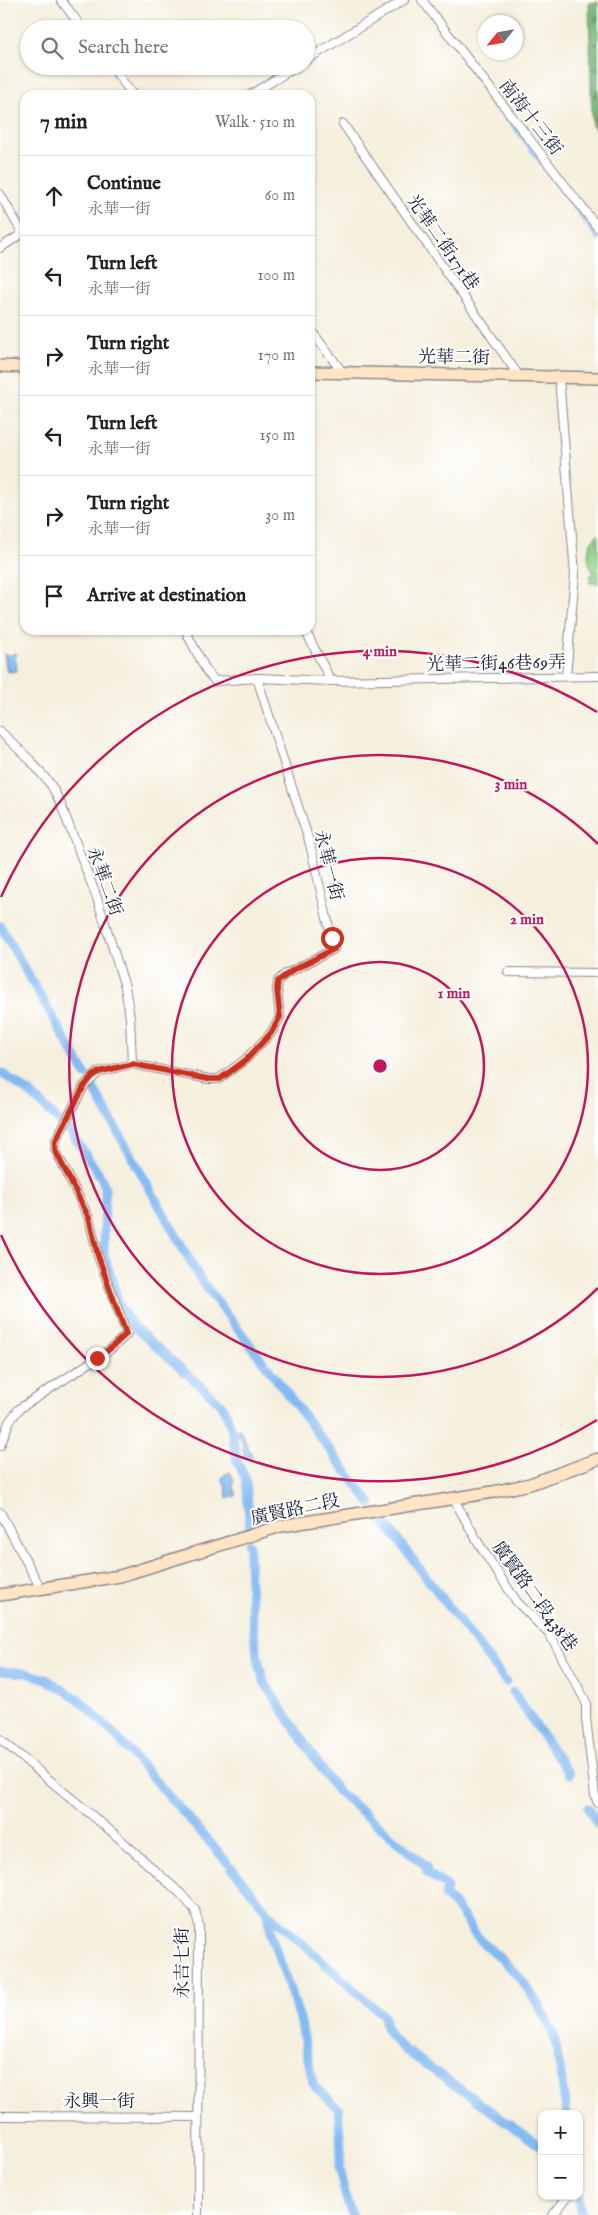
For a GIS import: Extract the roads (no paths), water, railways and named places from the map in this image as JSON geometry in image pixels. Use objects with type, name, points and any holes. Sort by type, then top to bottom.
[{"type":"street","points":[[61,0],[75,20]]},
{"type":"street","points":[[315,54],[404,0]]},
{"type":"street","name":"南海十三街","points":[[422,0],[598,228]]},
{"type":"street","points":[[118,75],[129,90]]},
{"type":"street","points":[[258,90],[282,75]]},
{"type":"street","name":"光華二街171巷","points":[[343,124],[519,376]]},
{"type":"street","points":[[0,194],[20,226]]},
{"type":"street","points":[[0,248],[20,236]]},
{"type":"street","points":[[315,336],[343,373]]},
{"type":"street","points":[[0,366],[20,367]]},
{"type":"street","name":"光華二街","points":[[315,372],[598,378]]},
{"type":"street","points":[[560,378],[575,574],[566,676]]},
{"type":"street","name":"光華二街46巷69弄","points":[[188,635],[207,672],[215,681],[257,678],[331,681],[598,676]]},
{"type":"street","points":[[308,635],[331,681]]},
{"type":"street","name":"永華一街","points":[[0,1446],[9,1422],[19,1409],[111,1348],[126,1334],[100,1261],[89,1218],[56,1154],[55,1144],[84,1086],[99,1072],[132,1064],[208,1079],[220,1079],[246,1060],[276,1027],[280,1017],[278,981],[293,970],[334,949],[310,844],[257,678]]},
{"type":"street","name":"永華二街","points":[[0,731],[30,760],[51,785],[60,802],[97,898],[125,986],[130,1017],[132,1064]]},
{"type":"street","points":[[508,972],[598,973]]},
{"type":"street","name":"廣賢路二段","points":[[0,1596],[120,1576],[281,1526],[530,1484],[598,1460]]},
{"type":"street","name":"廣賢路二段438巷","points":[[453,1498],[482,1549],[517,1602],[550,1636],[586,1702],[586,1718],[595,1796],[598,1803]]},
{"type":"street","points":[[0,1512],[41,1589]]},
{"type":"street","name":"永吉七街","points":[[0,1739],[112,1832],[180,1892],[195,1910],[199,1926],[198,2215]]},
{"type":"street","name":"永興一街","points":[[0,2116],[197,2117]]},
{"type":"street","points":[[553,2215],[565,2200]]},
{"type":"water","points":[[15,653],[17,671],[7,672],[4,654],[9,656]]},
{"type":"water","points":[[240,1429],[253,1458],[244,1458],[242,1440],[237,1430]]},
{"type":"water","points":[[230,1472],[234,1480],[233,1487],[236,1491],[236,1496],[227,1498],[226,1486],[222,1479],[224,1475]]},
{"type":"waterway","points":[[462,58],[598,239]]},
{"type":"waterway","points":[[0,926],[86,1075]]},
{"type":"waterway","points":[[0,1072],[30,1093],[60,1122]]},
{"type":"waterway","points":[[91,1084],[201,1280],[371,1504]]},
{"type":"waterway","points":[[68,1128],[101,1177],[105,1188],[104,1254],[120,1307],[133,1326],[220,1403],[227,1415],[237,1461],[246,1479],[250,1531]]},
{"type":"waterway","points":[[382,1519],[506,1682]]},
{"type":"waterway","points":[[249,1544],[254,1632],[264,1682],[329,1780],[339,1792],[426,1866],[427,1873],[447,1886],[445,1897],[458,1910],[481,1941],[511,1968],[526,1986],[544,2014],[553,2034],[566,2110]]},
{"type":"waterway","points":[[0,1671],[27,1673],[46,1679],[80,1700],[114,1734],[227,1862]]},
{"type":"waterway","points":[[513,1692],[569,1774]]},
{"type":"waterway","points":[[588,1808],[598,1825]]},
{"type":"waterway","points":[[232,1868],[268,1913],[385,2017],[388,2032],[405,2050],[538,2144]]},
{"type":"waterway","points":[[268,1913],[272,1938],[300,2019],[313,2083],[338,2108],[341,2149],[339,2169],[352,2215]]},
{"type":"waterway","points":[[579,2200],[581,2215]]}]
